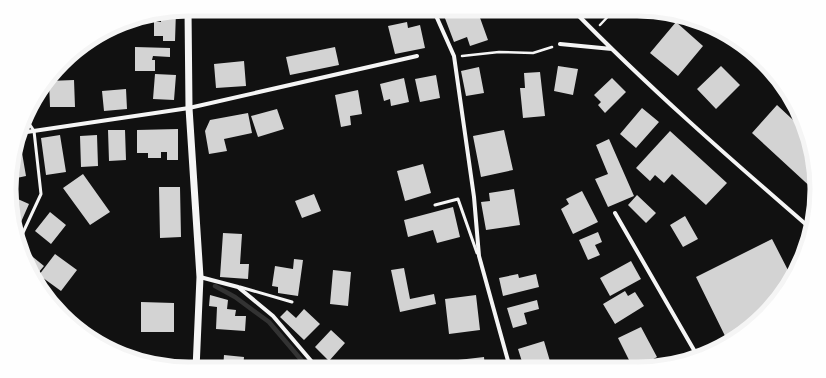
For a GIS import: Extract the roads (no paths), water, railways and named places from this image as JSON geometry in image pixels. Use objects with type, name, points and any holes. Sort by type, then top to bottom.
[{"type":"street","points":[[188,16],[189,108],[200,277],[196,362]]},
{"type":"street","points":[[436,16],[454,56],[474,197],[479,256],[508,362]]},
{"type":"street","points":[[579,16],[720,151],[806,225]]},
{"type":"street","points":[[560,44],[612,49]]},
{"type":"street","points":[[25,132],[189,108],[417,56]]},
{"type":"street","points":[[615,212],[695,352]]},
{"type":"street","points":[[200,277],[238,287],[273,316],[312,362]]},
{"type":"lane","points":[[22,234],[41,194],[34,131],[29,123]]},
{"type":"lane","points":[[435,205],[458,199],[479,256]]},
{"type":"lane","points":[[238,287],[292,302]]},
{"type":"waterway","points":[[215,286],[235,297],[269,322],[303,362]]}]
